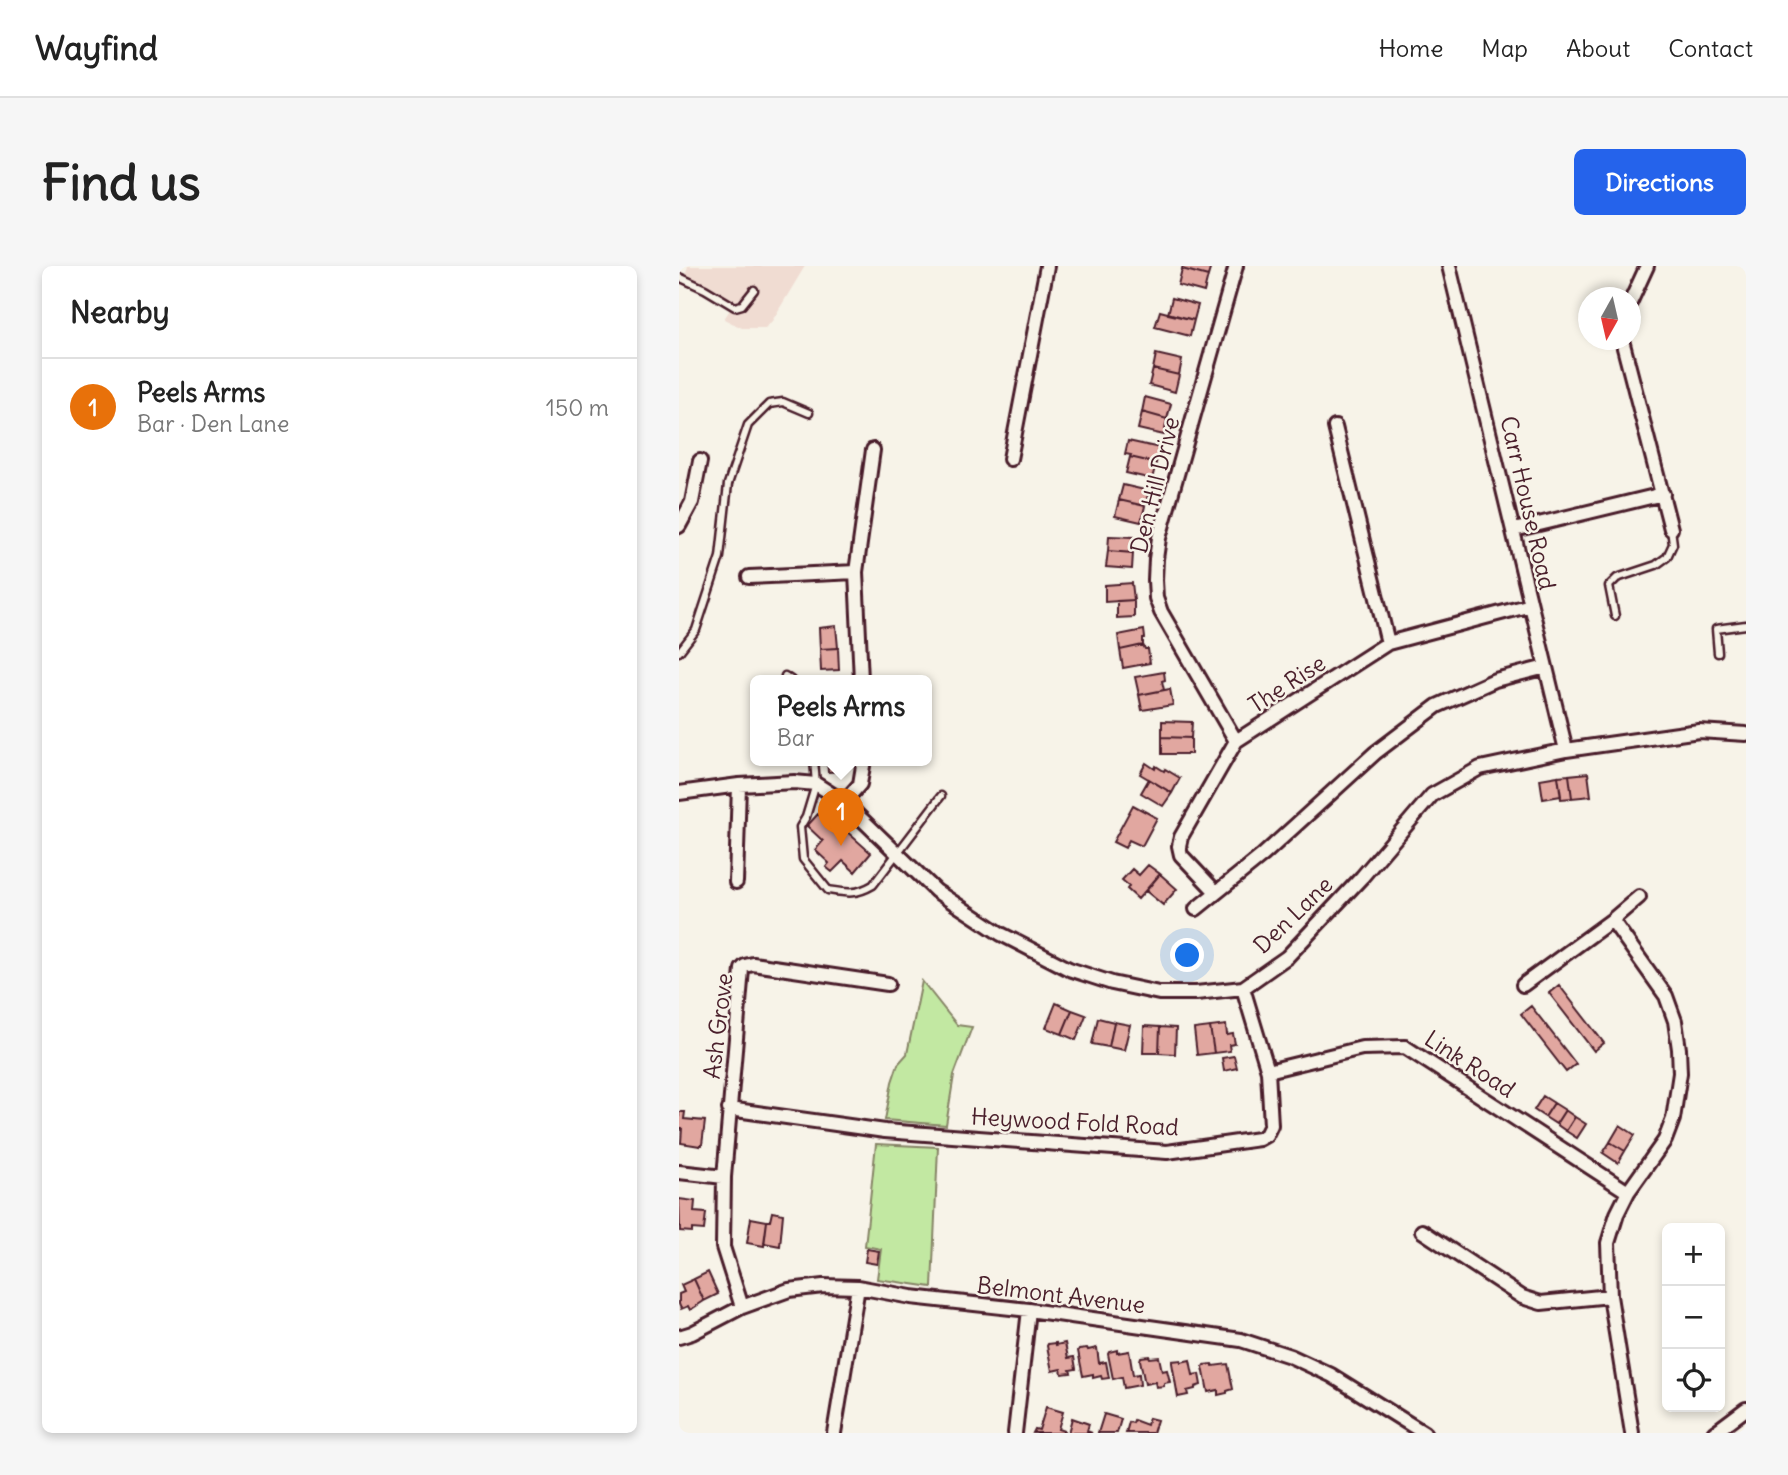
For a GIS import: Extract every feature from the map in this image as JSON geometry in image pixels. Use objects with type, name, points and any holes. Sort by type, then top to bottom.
[{"type":"street","points":[[1010,458],[1047,266]]},
{"type":"street","name":"Den Hill Drive","points":[[1235,266],[1159,538],[1155,580],[1156,598],[1168,626],[1236,741]]},
{"type":"street","name":"Carr House Road","points":[[1449,266],[1566,750]]},
{"type":"street","points":[[1637,287],[1647,266]]},
{"type":"street","points":[[1625,350],[1671,529]]},
{"type":"street","points":[[1335,427],[1388,643]]},
{"type":"street","points":[[861,675],[856,572],[873,450]]},
{"type":"street","points":[[679,526],[692,502],[700,461]]},
{"type":"street","points":[[1514,530],[1663,494]]},
{"type":"street","points":[[749,577],[856,572]]},
{"type":"street","name":"The Rise","points":[[1216,892],[1181,855],[1179,846],[1181,837],[1236,741],[1388,643],[1531,605]]},
{"type":"street","points":[[1196,909],[1263,855],[1374,752],[1437,706],[1495,680],[1546,667]]},
{"type":"street","name":"Den Lane","points":[[679,793],[739,785],[794,782],[816,785],[844,802],[936,891],[1001,934],[1069,969],[1112,983],[1159,993],[1196,993],[1243,988],[1287,957],[1362,877],[1432,795],[1481,768],[1566,750],[1699,731],[1746,734]]},
{"type":"street","points":[[844,802],[860,784],[863,766]]},
{"type":"street","points":[[736,882],[739,785]]},
{"type":"street","points":[[1523,985],[1639,897]]},
{"type":"street","points":[[1612,920],[1666,996],[1675,1021],[1679,1049],[1673,1119],[1665,1140],[1617,1214],[1609,1237],[1611,1296],[1632,1433]]},
{"type":"street","name":"Ash Grove","points":[[729,1109],[742,969],[745,966],[753,964],[888,984]]},
{"type":"street","name":"Heywood Fold Road","points":[[729,1109],[885,1131],[1167,1152],[1259,1139],[1266,1135],[1271,1125],[1268,1071],[1243,988]]},
{"type":"street","name":"Link Road","points":[[1268,1071],[1361,1048],[1405,1047],[1629,1192]]},
{"type":"street","points":[[729,1109],[723,1247],[742,1307]]},
{"type":"street","points":[[679,1172],[724,1177]]},
{"type":"street","points":[[1422,1231],[1532,1301],[1541,1303],[1611,1296]]},
{"type":"street","name":"Belmont Avenue","points":[[679,1337],[742,1307],[789,1290],[823,1286],[858,1287],[912,1297],[1029,1310],[1241,1340],[1290,1356],[1331,1375],[1424,1433]]},
{"type":"street","points":[[834,1433],[858,1287]]},
{"type":"street","points":[[1015,1433],[1029,1310]]},
{"type":"street","points":[[1714,1433],[1746,1409]]},
{"type":"lane","points":[[679,277],[735,307],[742,305],[754,290]]},
{"type":"lane","points":[[679,652],[696,630],[720,557],[728,484],[748,425],[769,404],[783,402],[809,413]]},
{"type":"lane","points":[[1615,616],[1609,586],[1617,578],[1656,565],[1667,557],[1672,544],[1671,529]]},
{"type":"lane","points":[[1718,653],[1716,629],[1746,625]]},
{"type":"lane","points":[[814,766],[816,785],[800,827],[803,859],[828,890],[860,892],[873,885],[941,796]]},
{"type":"shaded area","points":[[688,266],[805,266],[765,328],[742,328],[724,319],[731,308],[684,280]]},
{"type":"green space","points":[[922,981],[957,1025],[972,1027],[954,1075],[946,1125],[885,1120],[898,1064],[907,1054]]},
{"type":"green space","points":[[876,1144],[938,1147],[932,1287],[877,1279],[881,1249],[865,1246]]},
{"type":"building","points":[[1183,266],[1211,266],[1208,276],[1182,269]]},
{"type":"building","points":[[1182,269],[1208,276],[1204,292],[1178,285]]},
{"type":"building","points":[[1172,298],[1198,305],[1194,320],[1168,314]]},
{"type":"building","points":[[1160,311],[1194,320],[1190,336],[1155,327]]},
{"type":"building","points":[[1156,354],[1182,360],[1179,375],[1153,369]]},
{"type":"building","points":[[1153,369],[1179,375],[1175,392],[1149,385]]},
{"type":"building","points":[[1145,397],[1171,404],[1167,419],[1142,412]]},
{"type":"building","points":[[1142,412],[1167,419],[1164,435],[1138,429]]},
{"type":"building","points":[[1128,441],[1160,448],[1156,463],[1125,454]]},
{"type":"building","points":[[1130,457],[1156,463],[1152,479],[1126,473]]},
{"type":"building","points":[[1123,485],[1149,491],[1145,506],[1119,500]]},
{"type":"building","points":[[1119,500],[1145,506],[1141,522],[1115,516]]},
{"type":"building","points":[[1109,536],[1134,537],[1133,553],[1108,551]]},
{"type":"building","points":[[1108,551],[1133,553],[1132,569],[1106,567]]},
{"type":"building","points":[[1132,583],[1134,600],[1105,602],[1105,585]]},
{"type":"building","points":[[1134,600],[1134,617],[1117,618],[1117,601]]},
{"type":"building","points":[[836,626],[838,648],[820,649],[819,628]]},
{"type":"building","points":[[1144,630],[1143,645],[1120,650],[1118,635]]},
{"type":"building","points":[[1143,645],[1148,649],[1150,663],[1123,668],[1120,650]]},
{"type":"building","points":[[838,648],[839,670],[821,671],[820,649]]},
{"type":"building","points":[[1164,672],[1164,690],[1139,695],[1135,677]]},
{"type":"building","points":[[1170,689],[1173,705],[1142,710],[1139,695]]},
{"type":"building","points":[[1162,721],[1192,722],[1191,738],[1162,737]]},
{"type":"building","points":[[1162,737],[1191,738],[1191,754],[1162,754]]},
{"type":"building","points":[[1146,763],[1155,769],[1156,766],[1164,771],[1165,769],[1180,778],[1172,793],[1140,774]]},
{"type":"building","points":[[828,766],[845,766],[845,771],[828,772]]},
{"type":"building","points":[[1588,773],[1591,796],[1572,798],[1569,775]]},
{"type":"building","points":[[1569,775],[1572,798],[1561,799],[1558,776]]},
{"type":"building","points":[[1558,776],[1561,796],[1543,799],[1540,779]]},
{"type":"building","points":[[1149,779],[1172,793],[1163,806],[1141,793]]},
{"type":"building","points":[[1133,805],[1157,818],[1142,846],[1129,840],[1125,848],[1113,842]]},
{"type":"building","points":[[818,814],[831,825],[835,821],[871,853],[855,872],[843,861],[832,872],[826,867],[829,863],[815,850],[823,841],[807,826]]},
{"type":"building","points":[[1148,865],[1160,874],[1138,899],[1122,880],[1132,869],[1139,875]]},
{"type":"building","points":[[1160,874],[1177,889],[1163,905],[1146,891]]},
{"type":"building","points":[[1559,985],[1604,1043],[1594,1051],[1549,993]]},
{"type":"building","points":[[1056,1003],[1072,1010],[1062,1034],[1046,1028]]},
{"type":"building","points":[[1531,1006],[1576,1064],[1566,1072],[1521,1014]]},
{"type":"building","points":[[1072,1010],[1086,1015],[1076,1040],[1062,1034]]},
{"type":"building","points":[[1098,1018],[1114,1022],[1109,1047],[1092,1044]]},
{"type":"building","points":[[1114,1022],[1130,1025],[1124,1050],[1109,1047]]},
{"type":"building","points":[[1226,1025],[1227,1035],[1233,1034],[1235,1044],[1229,1045],[1230,1051],[1214,1053],[1210,1027]]},
{"type":"building","points":[[1144,1026],[1160,1027],[1159,1053],[1143,1053]]},
{"type":"building","points":[[1160,1027],[1176,1028],[1175,1054],[1159,1053]]},
{"type":"building","points":[[1210,1027],[1214,1053],[1197,1055],[1194,1029]]},
{"type":"building","points":[[1234,1056],[1237,1068],[1224,1071],[1222,1058]]},
{"type":"building","points":[[1543,1096],[1554,1103],[1545,1117],[1534,1110]]},
{"type":"building","points":[[1554,1103],[1565,1110],[1556,1124],[1545,1117]]},
{"type":"building","points":[[1565,1110],[1575,1117],[1566,1131],[1556,1124]]},
{"type":"building","points":[[679,1112],[685,1112],[684,1119],[705,1121],[702,1145],[681,1143]]},
{"type":"building","points":[[1575,1117],[1586,1124],[1577,1138],[1566,1131]]},
{"type":"building","points":[[1620,1125],[1635,1135],[1625,1151],[1610,1142]]},
{"type":"building","points":[[1610,1142],[1625,1151],[1618,1163],[1603,1153]]},
{"type":"building","points":[[679,1199],[695,1201],[694,1212],[706,1213],[704,1230],[680,1231]]},
{"type":"building","points":[[772,1212],[783,1214],[780,1246],[764,1243],[767,1221],[770,1221]]},
{"type":"building","points":[[751,1218],[767,1221],[764,1246],[747,1243]]},
{"type":"building","points":[[867,1249],[879,1251],[877,1264],[865,1262]]},
{"type":"building","points":[[708,1272],[718,1294],[704,1301],[694,1279]]},
{"type":"building","points":[[694,1279],[704,1301],[690,1310],[688,1306],[681,1309],[679,1294],[684,1292],[681,1285]]},
{"type":"building","points":[[1065,1343],[1068,1358],[1074,1357],[1076,1369],[1070,1370],[1071,1373],[1062,1374],[1061,1369],[1052,1371],[1047,1346]]},
{"type":"building","points":[[1097,1348],[1099,1363],[1106,1362],[1109,1378],[1093,1378],[1093,1374],[1083,1376],[1078,1351]]},
{"type":"building","points":[[1117,1350],[1117,1353],[1129,1351],[1133,1375],[1139,1374],[1140,1385],[1124,1388],[1122,1377],[1113,1379],[1108,1354]]},
{"type":"building","points":[[1141,1357],[1159,1357],[1162,1371],[1167,1370],[1170,1382],[1164,1383],[1164,1386],[1156,1387],[1155,1382],[1145,1384],[1140,1360]]},
{"type":"building","points":[[1190,1360],[1193,1375],[1199,1374],[1201,1385],[1187,1391],[1188,1395],[1178,1397],[1172,1361]]},
{"type":"building","points":[[1228,1364],[1233,1389],[1227,1393],[1218,1395],[1218,1390],[1208,1392],[1203,1367]]},
{"type":"building","points":[[1046,1407],[1063,1412],[1058,1429],[1064,1431],[1063,1433],[1033,1433],[1035,1429],[1039,1430]]},
{"type":"building","points":[[1104,1414],[1121,1419],[1117,1433],[1098,1433]]},
{"type":"building","points":[[1072,1418],[1089,1424],[1087,1431],[1092,1433],[1068,1433]]},
{"type":"building","points":[[1149,1418],[1157,1420],[1153,1433],[1126,1433],[1129,1422],[1133,1423],[1134,1420],[1147,1425]]},
{"type":"place","name":"Peels Arms","points":[[841,846]]}]
